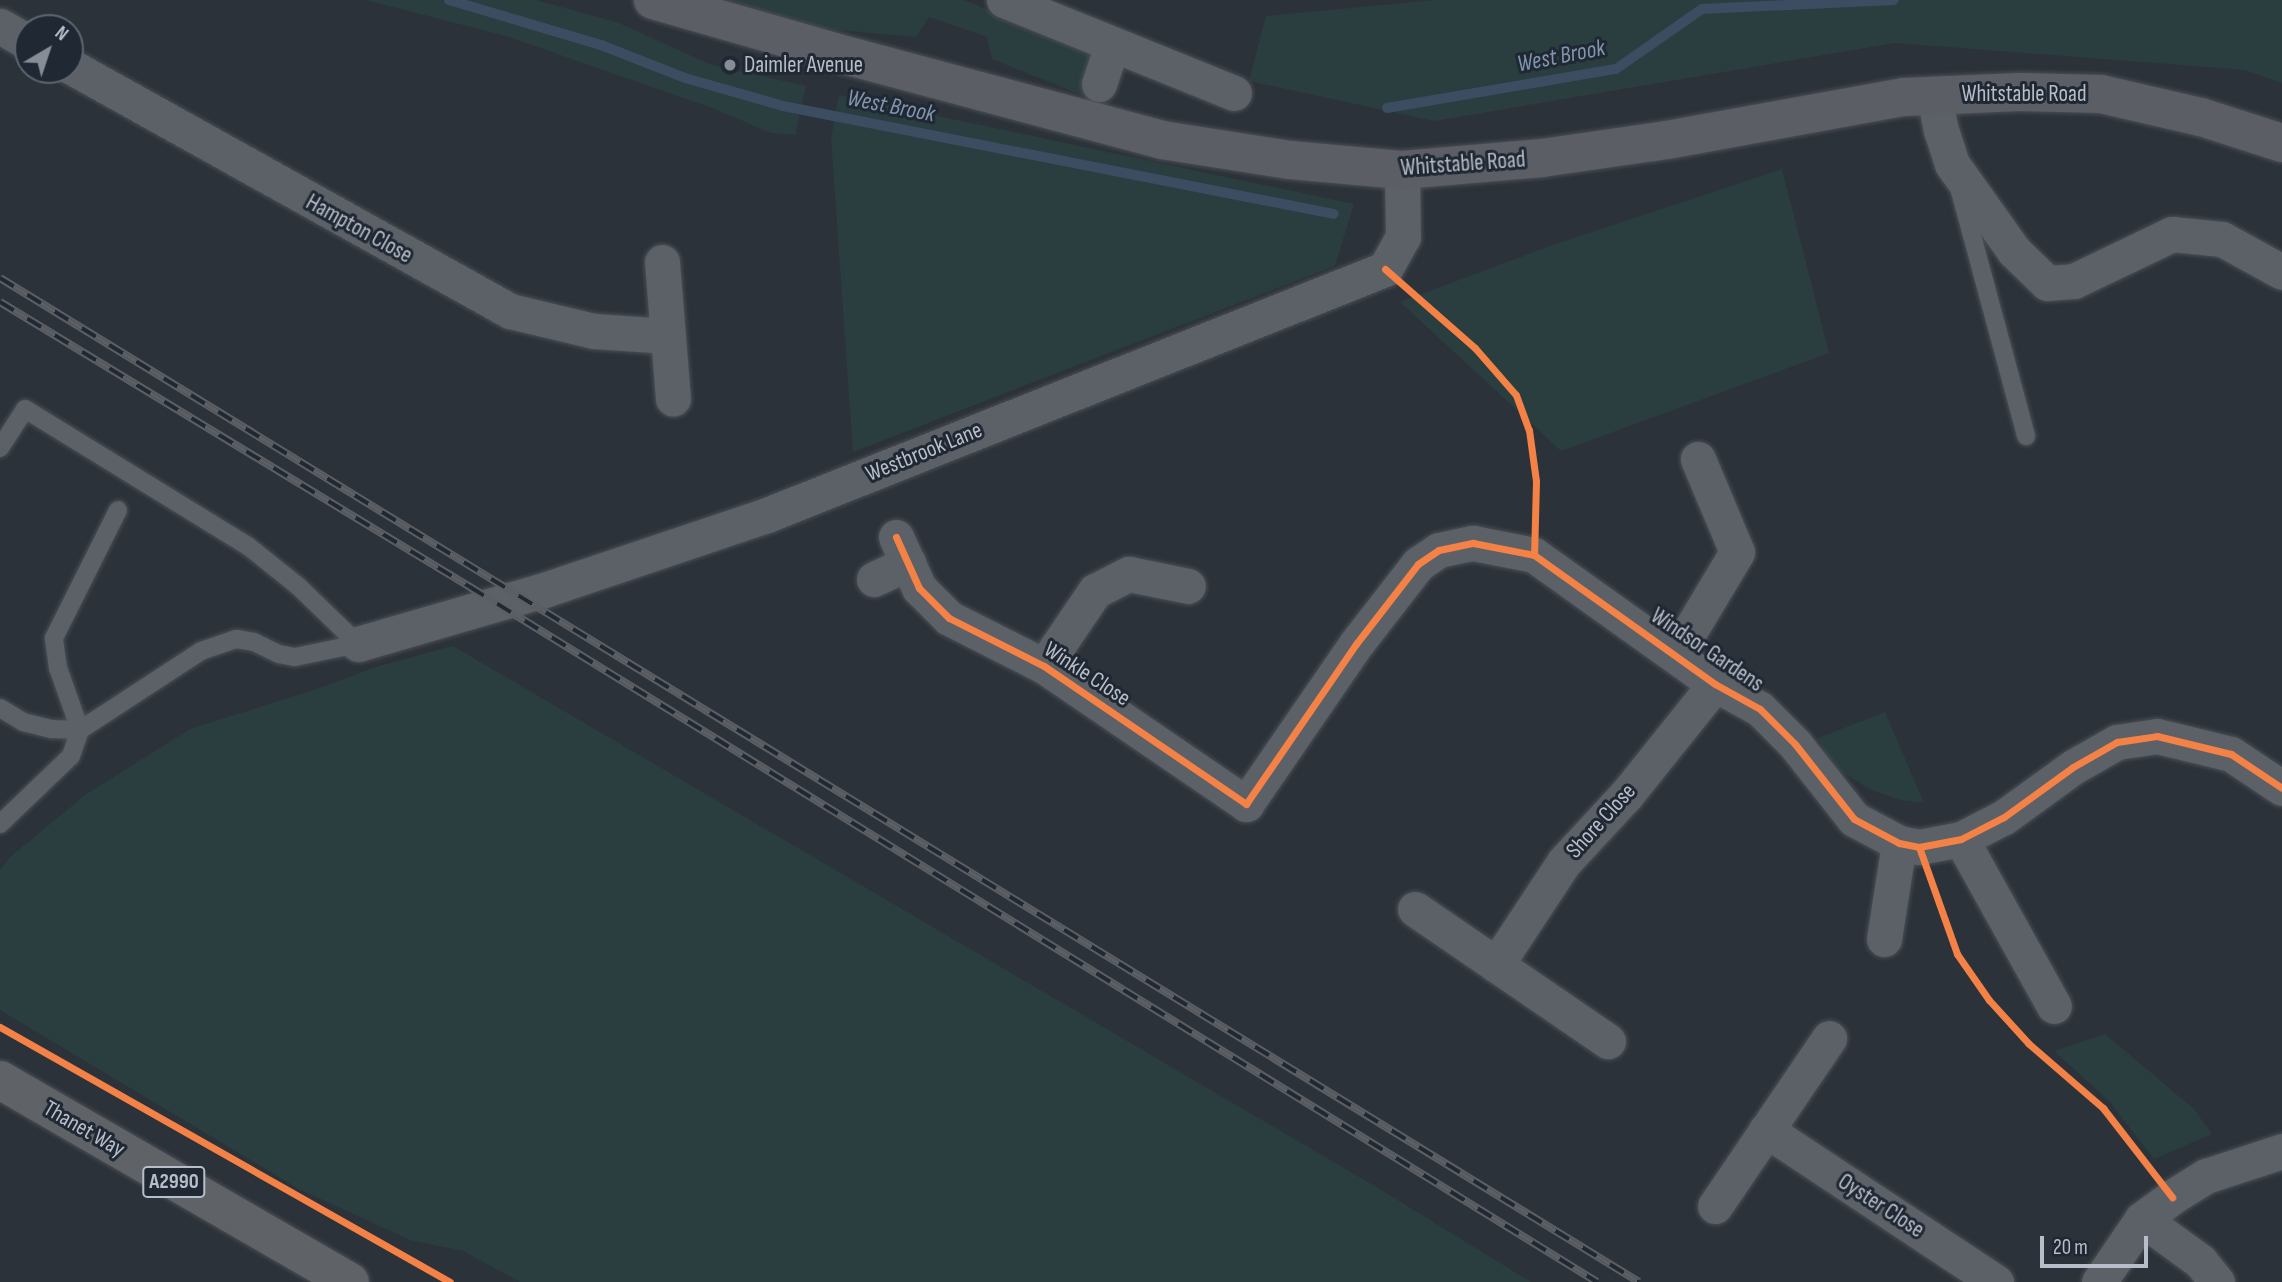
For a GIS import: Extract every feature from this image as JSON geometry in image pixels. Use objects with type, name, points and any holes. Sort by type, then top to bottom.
[{"type":"main road","name":"Whitstable Road","points":[[653,0],[834,52],[1162,140],[1290,160],[1402,170],[1542,158],[1667,141],[1904,97],[1934,94],[2101,94],[2201,117],[2282,143]]},
{"type":"main road","name":"Thanet Way","points":[[0,1080],[350,1282]]},
{"type":"street","points":[[1004,0],[1234,93]]},
{"type":"street","points":[[1099,84],[1112,45]]},
{"type":"street","name":"Hampton Close","points":[[84,74],[510,311],[594,331],[668,336]]},
{"type":"street","points":[[1934,94],[1941,130],[1952,164],[2014,251],[2047,283],[2074,281],[2172,233],[2222,239],[2282,272]]},
{"type":"street","name":"Westbrook Lane","points":[[358,644],[544,590],[767,515],[1385,269],[1403,237],[1402,170]]},
{"type":"street","points":[[662,262],[673,399]]},
{"type":"street","name":"Windsor Gardens","points":[[1676,654],[1737,552],[1698,458]]},
{"type":"street","name":"Windsor Gardens","points":[[1246,804],[1356,644],[1418,564],[1439,550],[1473,543],[1534,555],[1715,684],[1760,709],[1795,744],[1823,783],[1854,819],[1899,843],[1919,847],[1961,839],[2004,817],[2073,767],[2117,742],[2157,736],[2231,754],[2282,788]]},
{"type":"street","name":"Winkle Close","points":[[874,579],[902,550],[919,588],[949,618],[1044,666],[1246,804]]},
{"type":"street","name":"Winkle Close","points":[[1044,666],[1095,591],[1129,574],[1188,586]]},
{"type":"street","name":"Shore Close","points":[[1496,965],[1564,862],[1627,794],[1715,684]]},
{"type":"street","points":[[1961,839],[2054,1006]]},
{"type":"street","points":[[1884,939],[1899,843]]},
{"type":"street","points":[[1415,909],[1608,1041]]},
{"type":"street","points":[[1715,1206],[1829,1038]]},
{"type":"street","name":"Oyster Close","points":[[1766,1130],[1996,1282]]},
{"type":"street","points":[[2099,1282],[2142,1220],[2206,1176],[2282,1151]]},
{"type":"street","points":[[2142,1220],[2200,1261],[2217,1282]]},
{"type":"lane","points":[[1952,164],[2026,436]]},
{"type":"lane","points":[[0,448],[25,409],[248,546],[298,586],[358,644]]},
{"type":"lane","points":[[0,824],[71,756],[80,730],[58,668],[54,638],[118,510]]},
{"type":"lane","points":[[0,708],[23,722],[52,729],[80,730],[201,651],[236,639],[254,642],[279,654],[295,657],[358,644]]},
{"type":"shaded area","points":[[366,0],[536,0],[619,23],[709,64],[806,86],[795,135],[771,133],[712,108],[506,36]]},
{"type":"shaded area","points":[[724,0],[964,0],[1105,56],[1089,98],[992,59],[987,37],[929,17],[916,37],[814,28]]},
{"type":"shaded area","points":[[1435,0],[2282,0],[2282,83],[2245,70],[1895,43],[1434,121],[1249,81],[1266,16]]},
{"type":"shaded area","points":[[839,95],[1354,204],[1335,266],[853,452],[831,138]]},
{"type":"shaded area","points":[[1782,169],[1829,353],[1561,451],[1400,302],[1550,246]]},
{"type":"shaded area","points":[[453,646],[1378,1188],[1531,1282],[520,1282],[463,1251],[410,1240],[299,1189],[0,1010],[0,870],[10,857],[85,795],[190,729],[314,690],[376,667]]},
{"type":"shaded area","points":[[1885,712],[1924,803],[1900,800],[1872,790],[1834,768],[1818,738]]},
{"type":"shaded area","points":[[2105,1034],[2194,1109],[2212,1134],[2154,1159],[2108,1100],[2054,1051]]},
{"type":"waterway","name":"West Brook","points":[[449,0],[601,45],[685,78],[783,106],[1334,214]]},
{"type":"waterway","name":"West Brook","points":[[1387,108],[1616,69],[1702,9],[1894,0]]},
{"type":"railway","points":[[0,278],[1639,1282]]},
{"type":"railway","points":[[0,302],[470,587],[1597,1282]]},
{"type":"cycle path","points":[[1385,269],[1475,348],[1516,395],[1529,430],[1536,481],[1534,555]]},
{"type":"cycle path","points":[[896,537],[919,588],[949,618],[1044,666],[1246,804],[1356,644],[1418,564],[1439,550],[1473,543],[1534,555],[1715,684],[1760,709],[1795,744],[1854,819],[1899,843],[1919,847],[1961,839],[2004,817],[2073,767],[2117,742],[2157,736],[2231,754],[2282,788]]},
{"type":"cycle path","points":[[1919,847],[1957,954],[1989,1000],[2029,1044],[2103,1108],[2172,1197]]},
{"type":"cycle path","points":[[0,1027],[450,1282]]},
{"type":"place","name":"Daimler Avenue","points":[[730,65]]}]
